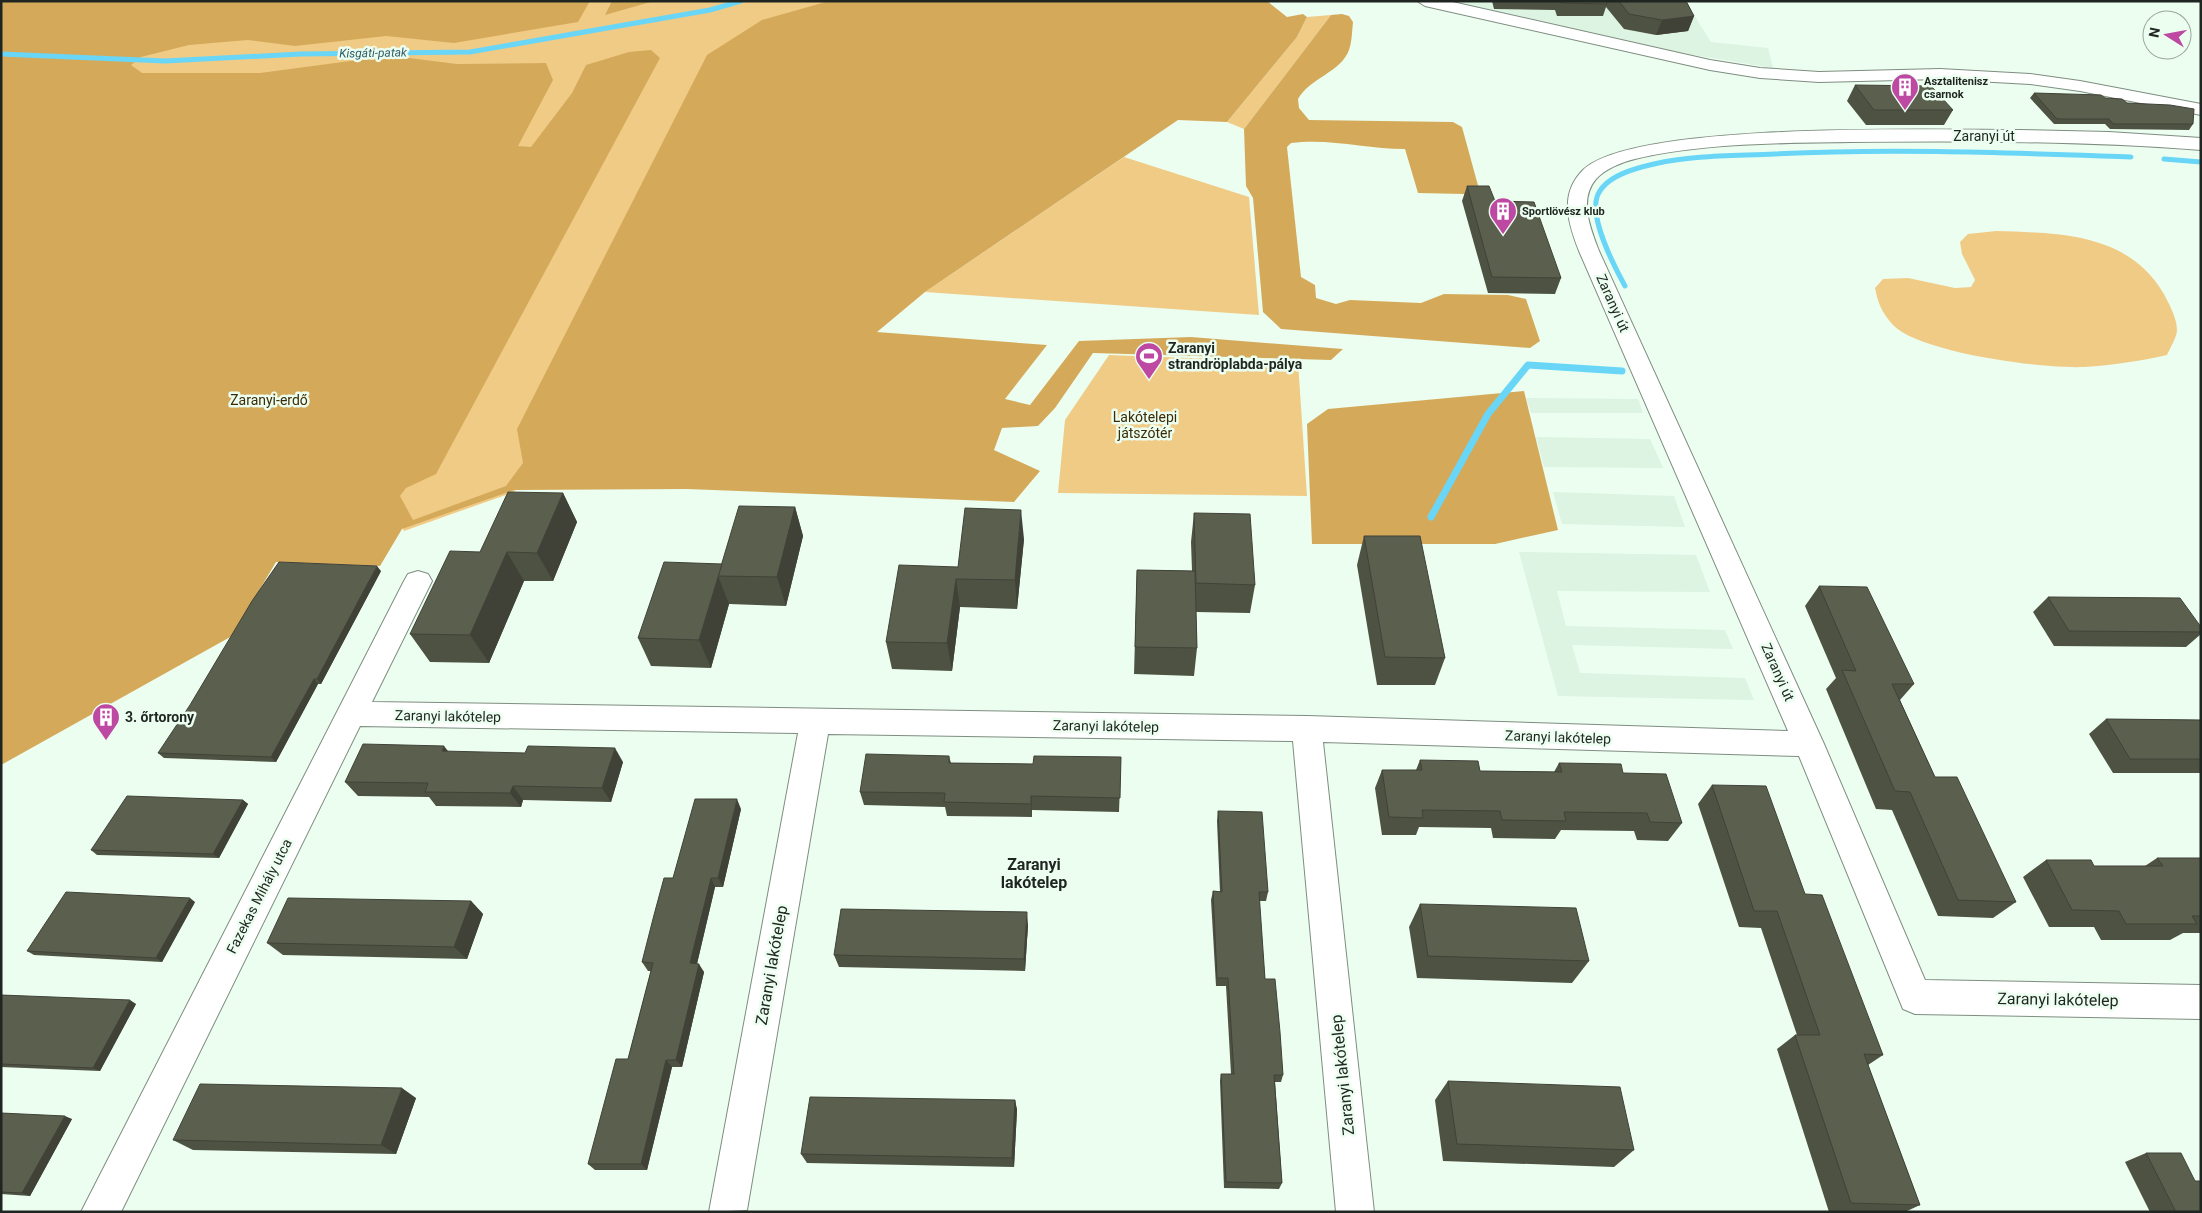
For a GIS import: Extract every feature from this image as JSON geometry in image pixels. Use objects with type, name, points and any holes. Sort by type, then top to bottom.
[{"type":"street","points":[[1425,1],[1710,65],[1760,73],[1819,77],[1940,74],[2022,78],[2080,86],[2201,110]]},
{"type":"street","name":"Zaranyi út","points":[[1915,997],[1810,744],[1577,222],[1576,199],[1585,179],[1601,165],[1623,156],[1654,150],[1758,139],[1987,135],[2110,138],[2201,144]]},
{"type":"street","name":"Fazekas Mihály utca","points":[[100,1212],[418,581]]},
{"type":"street","name":"Zaranyi lakótelep","points":[[350,714],[1306,729],[1810,744]]},
{"type":"street","name":"Zaranyi lakótelep","points":[[728,1210],[815,721]]},
{"type":"street","name":"Zaranyi lakótelep","points":[[1306,729],[1355,1212]]},
{"type":"street","name":"Zaranyi lakótelep","points":[[1915,997],[2201,1002]]},
{"type":"shaded area","points":[[1451,1],[1685,1],[1711,42],[1768,48],[1773,68],[1676,52]]},
{"type":"shaded area","points":[[1526,398],[1638,399],[1643,413],[1531,413]]},
{"type":"shaded area","points":[[1536,437],[1650,439],[1663,468],[1544,467]]},
{"type":"shaded area","points":[[1553,492],[1674,496],[1685,527],[1562,524]]},
{"type":"shaded area","points":[[1519,552],[1696,555],[1710,592],[1557,591],[1566,626],[1725,630],[1733,649],[1572,645],[1580,673],[1745,678],[1754,700],[1558,696]]},
{"type":"green space","name":"Zaranyi-erdő","points":[[1,1],[590,1],[578,22],[454,43],[386,36],[295,46],[248,40],[189,45],[141,57],[131,65],[142,73],[260,73],[358,60],[409,58],[457,64],[546,63],[553,80],[518,146],[531,147],[572,93],[586,65],[629,52],[651,50],[660,58],[436,474],[406,488],[400,496],[413,520],[506,486],[523,463],[517,429],[707,55],[762,20],[829,1],[1267,1],[1287,17],[1303,14],[1307,17],[1297,37],[1227,122],[1178,120],[925,292],[877,332],[1047,345],[1005,399],[1030,405],[1079,341],[1191,337],[1343,349],[1331,360],[1093,353],[1055,408],[1038,426],[1002,428],[994,450],[1040,471],[1014,502],[687,489],[514,490],[402,529],[380,566],[276,562],[232,636],[1,765]]},
{"type":"green space","points":[[583,1],[842,1],[514,492],[404,531],[387,499],[536,151],[259,76],[135,77],[122,67],[136,55],[188,42]]},
{"type":"green space","points":[[612,1],[654,1],[605,15]]},
{"type":"green space","points":[[1342,14],[1349,16],[1353,22],[1349,50],[1345,58],[1333,70],[1303,92],[1298,99],[1299,108],[1309,120],[1453,122],[1462,127],[1482,200],[1465,199],[1464,194],[1418,193],[1405,149],[1320,142],[1291,143],[1287,147],[1301,277],[1315,285],[1316,298],[1336,304],[1350,300],[1421,303],[1444,294],[1508,295],[1526,299],[1540,341],[1530,348],[1281,329],[1263,312],[1253,198],[1246,186],[1244,129],[1331,15]]},
{"type":"green space","points":[[1331,15],[1244,129],[1227,122],[1297,37],[1307,17]]},
{"type":"green space","points":[[1124,157],[1249,197],[1259,315],[925,292]]},
{"type":"green space","points":[[1996,231],[2044,233],[2090,240],[2112,248],[2132,259],[2149,274],[2164,294],[2174,316],[2177,333],[2167,355],[2084,367],[2013,362],[1929,344],[1907,335],[1893,325],[1881,308],[1875,288],[1883,279],[1908,278],[1955,288],[1971,287],[1975,280],[1962,254],[1960,242],[1968,234]]},
{"type":"green space","name":"Lakótelepi játszótér","points":[[1109,355],[1298,362],[1307,496],[1058,493],[1065,420]]},
{"type":"green space","points":[[1524,391],[1558,530],[1495,544],[1312,544],[1307,424],[1328,409]]},
{"type":"building","points":[[1560,1],[1606,1],[1607,4],[1561,3]]},
{"type":"building","points":[[1619,1],[1686,1],[1694,16],[1662,20],[1629,14]]},
{"type":"building","points":[[1855,85],[1931,86],[1953,110],[1874,110]]},
{"type":"building","points":[[2034,93],[2101,95],[2105,98],[2122,99],[2127,103],[2170,105],[2194,109],[2193,124],[2113,124],[2109,119],[2057,119]]},
{"type":"building","name":"Sportlövész klub","points":[[1467,186],[1489,186],[1495,201],[1534,202],[1561,278],[1492,277]]},
{"type":"building","points":[[508,492],[563,493],[537,553],[507,552],[470,635],[410,634],[450,551],[480,552]]},
{"type":"building","points":[[739,506],[795,507],[777,577],[718,576]]},
{"type":"building","points":[[965,508],[1021,510],[1015,580],[956,579],[947,643],[886,642],[899,565],[958,567]]},
{"type":"building","points":[[1194,513],[1250,514],[1255,585],[1196,583]]},
{"type":"building","points":[[1364,536],[1420,536],[1445,658],[1385,657]]},
{"type":"building","points":[[279,562],[377,566],[317,679],[314,679],[271,757],[158,753],[190,705],[252,601]]},
{"type":"building","points":[[664,562],[722,564],[699,640],[638,638]]},
{"type":"building","points":[[1137,570],[1195,571],[1197,648],[1135,647]]},
{"type":"building","points":[[1819,586],[1867,587],[1914,684],[1892,684],[1935,777],[1957,777],[2016,902],[1958,900],[1910,792],[1895,791],[1842,670],[1856,671]]},
{"type":"building","points":[[2048,597],[2180,598],[2201,627],[2201,632],[2069,631]]},
{"type":"building","points":[[2106,719],[2201,720],[2201,759],[2130,759]]},
{"type":"building","points":[[363,744],[444,746],[442,751],[525,753],[528,746],[615,748],[602,788],[513,786],[510,793],[425,792],[428,783],[345,782]]},
{"type":"building","points":[[866,754],[949,756],[949,763],[1033,764],[1034,756],[1121,757],[1120,798],[1031,796],[1031,804],[944,802],[945,793],[860,792]]},
{"type":"building","points":[[1420,760],[1478,761],[1480,771],[1562,772],[1559,763],[1621,764],[1623,773],[1666,774],[1682,823],[1650,822],[1647,813],[1564,812],[1566,821],[1502,820],[1500,811],[1422,810],[1423,818],[1389,817],[1382,770],[1422,770]]},
{"type":"building","points":[[1712,785],[1766,786],[1805,894],[1822,895],[1883,1055],[1864,1054],[1920,1205],[1851,1203],[1795,1035],[1820,1035],[1777,911],[1754,911]]},
{"type":"building","points":[[127,796],[243,800],[213,854],[91,850]]},
{"type":"building","points":[[695,799],[737,799],[718,878],[711,878],[690,963],[699,964],[676,1060],[666,1060],[641,1164],[588,1164],[616,1059],[628,1059],[653,963],[642,962],[654,915],[664,878],[673,878]]},
{"type":"building","points":[[1218,811],[1262,812],[1268,892],[1259,892],[1265,979],[1275,979],[1280,1032],[1283,1075],[1274,1075],[1282,1183],[1226,1182],[1221,1074],[1234,1074],[1228,978],[1217,978],[1213,891],[1222,892]]},
{"type":"building","points":[[2157,858],[2201,858],[2201,916],[2192,916],[2197,924],[2126,924],[2119,911],[2072,910],[2046,860],[2091,860],[2094,866],[2163,866]]},
{"type":"building","points":[[66,892],[190,898],[156,958],[27,951]]},
{"type":"building","points":[[288,898],[471,901],[454,947],[267,943]]},
{"type":"building","points":[[1420,904],[1576,908],[1589,961],[1428,956]]},
{"type":"building","points":[[841,909],[1027,912],[1024,959],[834,955]]},
{"type":"building","points":[[1,995],[130,1000],[93,1068],[1,1064]]},
{"type":"building","points":[[1448,1081],[1620,1087],[1634,1150],[1457,1144]]},
{"type":"building","points":[[200,1084],[402,1088],[381,1145],[173,1140]]},
{"type":"building","points":[[810,1097],[1015,1100],[1012,1158],[801,1154]]},
{"type":"building","points":[[1,1113],[65,1116],[22,1193],[1,1192]]},
{"type":"building","points":[[2146,1153],[2181,1153],[2195,1181],[2201,1181],[2201,1212],[2176,1212]]},
{"type":"waterway","name":"Kisgáti-patak","points":[[1,54],[165,61],[301,54],[470,52],[710,10],[741,1]]},
{"type":"waterway","points":[[1625,286],[1609,255],[1600,230],[1597,217],[1597,197],[1613,178],[1647,166],[1669,161],[1714,156],[1864,151],[2131,157]]},
{"type":"waterway","points":[[2164,159],[2201,162]]},
{"type":"waterway","points":[[1431,517],[1488,414],[1528,365],[1622,371]]},
{"type":"place","name":"Asztalitenisz csarnok","points":[[1905,111]]},
{"type":"place","name":"Sportlövész klub","points":[[1503,235]]},
{"type":"place","name":"Zaranyi strandröplabda-pálya","points":[[1149,380]]},
{"type":"place","name":"3. őrtorony","points":[[106,741]]},
{"type":"district","name":"Zaranyi lakótelep","points":[[1034,873]]}]
